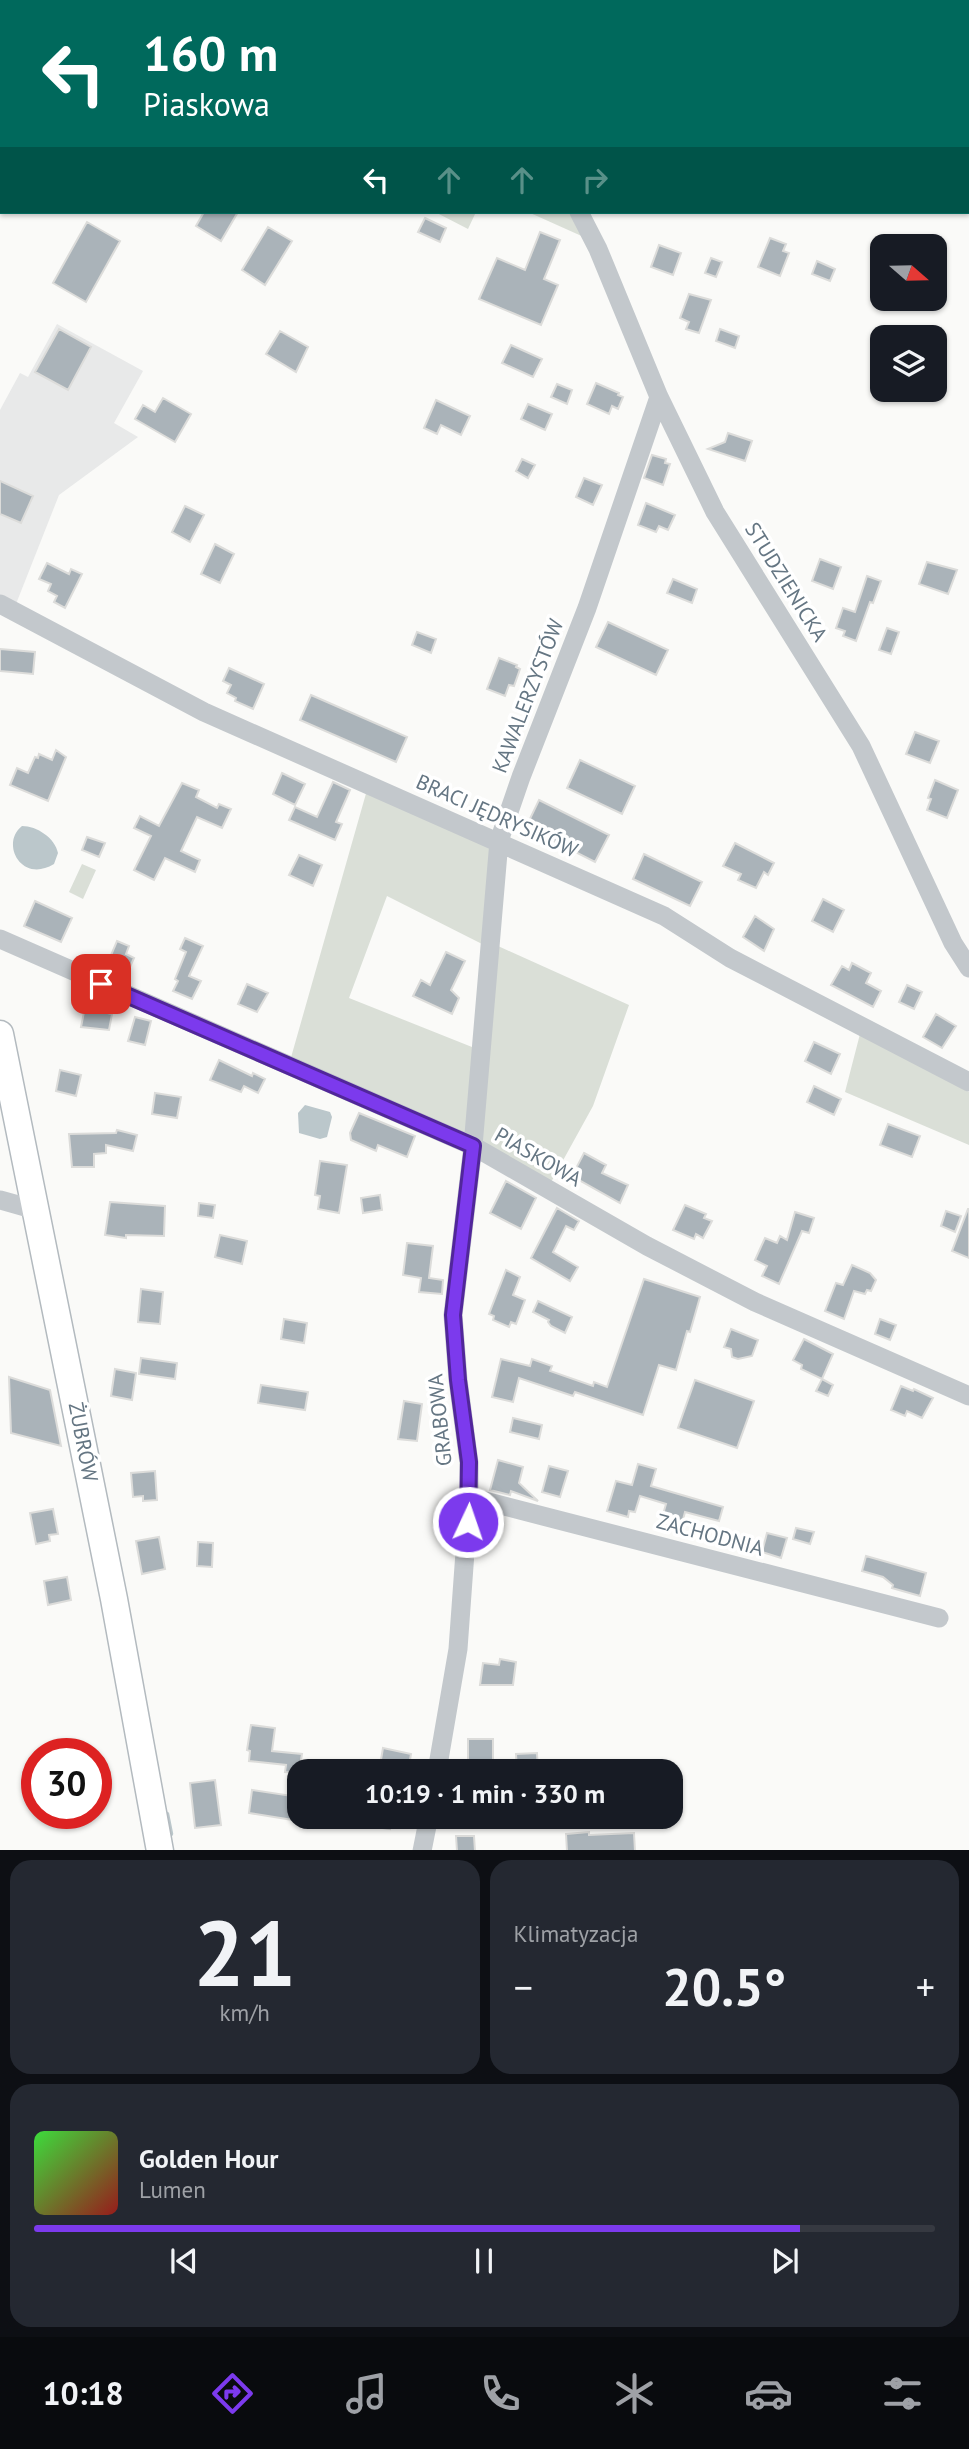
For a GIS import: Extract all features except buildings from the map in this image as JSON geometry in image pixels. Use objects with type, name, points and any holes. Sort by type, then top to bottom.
[{"type":"main road","name":"ŻUBRÓW","points":[[0,1034],[114,1599],[160,1850]]},
{"type":"street","name":"STUDZIENICKA","points":[[580,214],[598,249],[659,397],[715,512],[861,746],[953,943],[969,968]]},
{"type":"street","name":"KAWALERZYSTÓW","points":[[473,1146],[499,841],[587,608],[659,397]]},
{"type":"street","name":"BRACI JĘDRYSIKÓW","points":[[0,604],[204,712],[664,916],[730,958],[969,1082]]},
{"type":"street","name":"PIASKOWA","points":[[0,939],[473,1146],[647,1246],[755,1302],[969,1396]]},
{"type":"street","name":"GRABOWA","points":[[440,1759],[458,1649],[469,1497],[469,1462],[453,1315],[473,1146]]},
{"type":"street","points":[[0,1200],[36,1210]]},
{"type":"street","name":"ZACHODNIA","points":[[469,1497],[939,1618]]},
{"type":"street","points":[[422,1850],[426,1829]]},
{"type":"shaded area","points":[[439,214],[475,214],[468,229]]},
{"type":"shaded area","points":[[532,214],[573,214],[586,238]]},
{"type":"shaded area","points":[[57,324],[143,371],[114,423],[138,437],[59,495],[16,604],[0,595],[0,410],[20,373],[28,377]]},
{"type":"shaded area","points":[[367,790],[494,844],[486,946],[387,896],[349,998],[477,1049],[470,1139],[290,1061]]},
{"type":"shaded area","points":[[22,826],[39,831],[53,842],[58,853],[54,864],[42,869],[32,869],[17,859],[13,842]]},
{"type":"shaded area","points":[[82,864],[96,870],[83,899],[69,892]]},
{"type":"shaded area","points":[[498,946],[629,1005],[593,1106],[550,1184],[477,1143]]},
{"type":"shaded area","points":[[860,1034],[969,1092],[969,1145],[845,1092]]},
{"type":"shaded area","points":[[305,1105],[330,1112],[332,1117],[327,1137],[320,1139],[299,1133],[298,1113]]},
{"type":"waterway","points":[[167,1814],[171,1834]]},
{"type":"route","points":[[101,984],[473,1146],[453,1315],[469,1462],[468,1522]]}]
